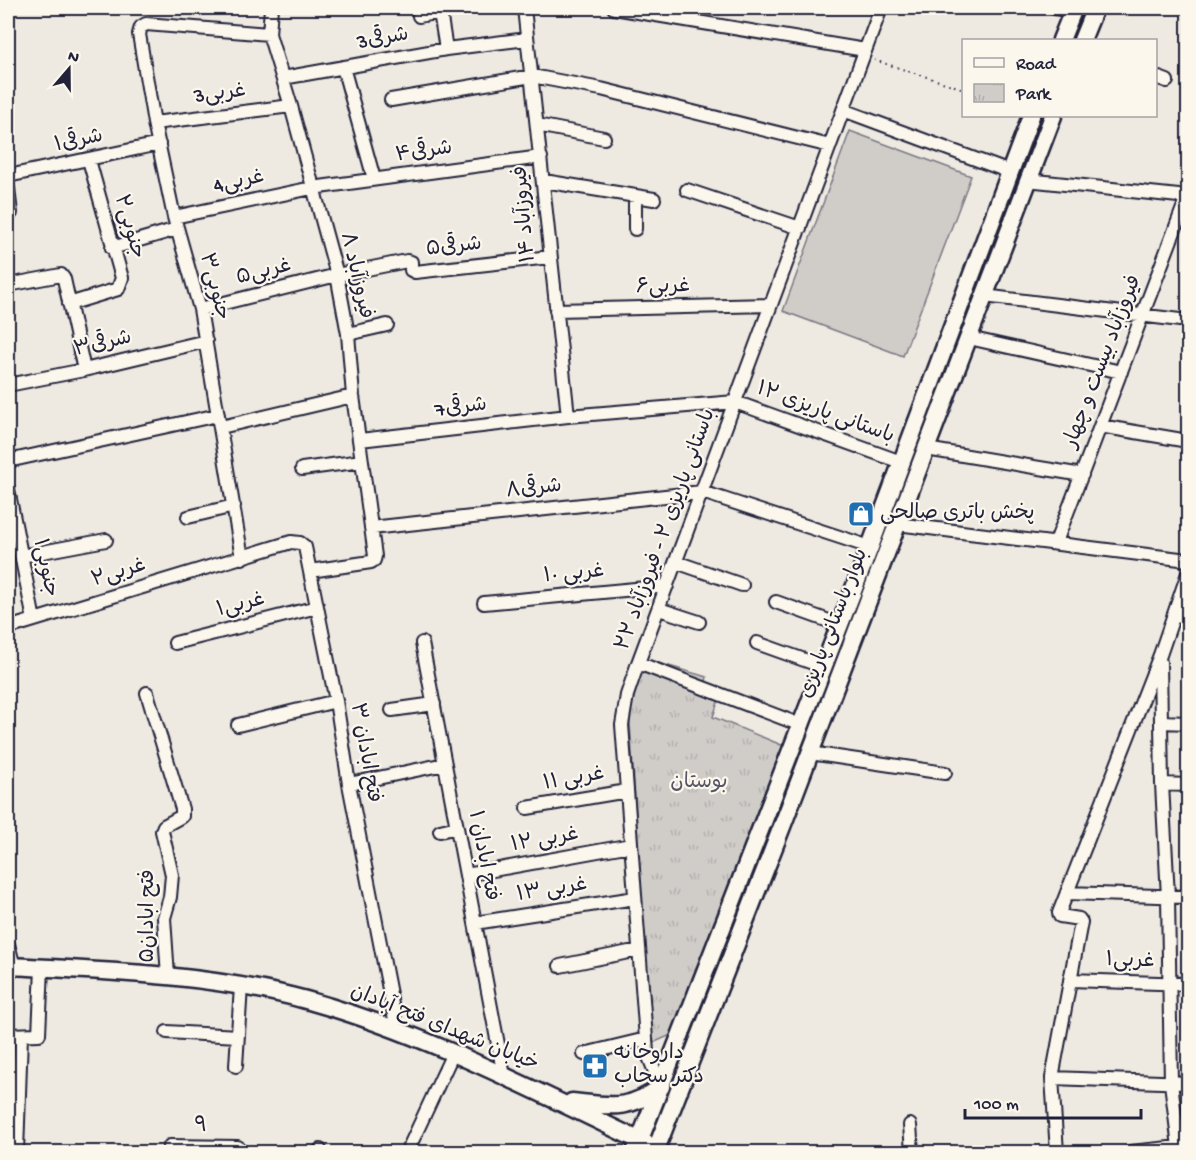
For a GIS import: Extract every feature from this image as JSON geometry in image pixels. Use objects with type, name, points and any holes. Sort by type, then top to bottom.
[{"type":"main road","points":[[1082,39],[1095,8]]},
{"type":"main road","points":[[1061,39],[1073,9]]},
{"type":"main road","name":"بلوار باستانی پاریزی","points":[[637,1146],[662,1087],[870,547],[1031,117]]},
{"type":"main road","name":"بلوار باستانی پاریزی","points":[[659,1151],[1053,117]]},
{"type":"main road","name":"خیابان شهدای فتح آبادان","points":[[11,967],[168,976],[241,986],[305,1000],[397,1030],[453,1053],[558,1101],[637,1146],[659,1151]]},
{"type":"main road","points":[[558,1101],[625,1106],[647,1098],[662,1087],[679,1094]]},
{"type":"street","name":"فیروزآباد ۸","points":[[271,8],[269,34],[291,106],[336,275],[348,334],[353,396],[375,556],[374,560],[310,571]]},
{"type":"street","name":"فیروزآباد ۱۴","points":[[524,8],[568,416]]},
{"type":"street","points":[[614,8],[864,53]]},
{"type":"street","name":"باستانی پاریزی ۲ - فیروزآباد ۲۲","points":[[662,1087],[647,1052],[622,725],[623,709],[638,663],[881,8]]},
{"type":"street","points":[[1055,8],[1073,9]]},
{"type":"street","points":[[419,16],[454,9]]},
{"type":"street","points":[[440,12],[446,49]]},
{"type":"street","name":"جنوبی۳","points":[[242,558],[200,309],[174,217],[154,123],[139,34],[141,27],[147,24],[269,34]]},
{"type":"street","name":"شرقی3","points":[[283,78],[446,49],[527,39]]},
{"type":"street","points":[[343,67],[375,180]]},
{"type":"street","points":[[391,100],[532,76],[601,89],[830,146]]},
{"type":"street","name":"غربی3","points":[[154,123],[291,106]]},
{"type":"street","points":[[843,110],[1010,172]]},
{"type":"street","points":[[537,125],[604,138]]},
{"type":"street","name":"شرقی۱","points":[[8,176],[159,144]]},
{"type":"street","name":"شرقی۴","points":[[312,188],[541,157]]},
{"type":"street","name":"جنوبی۲","points":[[69,304],[118,289],[122,278],[89,160]]},
{"type":"street","points":[[1027,180],[1188,196]]},
{"type":"street","points":[[544,181],[654,199]]},
{"type":"street","points":[[8,188],[11,213]]},
{"type":"street","name":"غربی4","points":[[174,217],[312,188]]},
{"type":"street","points":[[687,190],[800,228]]},
{"type":"street","points":[[635,196],[635,229]]},
{"type":"street","name":"فیروزآباد بیست و چهار","points":[[1056,542],[1188,196]]},
{"type":"street","points":[[112,248],[177,229]]},
{"type":"street","name":"شرقی۵","points":[[336,275],[407,261],[411,262],[411,270],[415,272],[550,258]]},
{"type":"street","points":[[8,285],[61,275],[64,279],[84,370]]},
{"type":"street","name":"غربی۵","points":[[200,309],[336,275]]},
{"type":"street","points":[[984,296],[1188,321]]},
{"type":"street","name":"غربی۶","points":[[556,310],[771,305]]},
{"type":"street","points":[[348,334],[387,325]]},
{"type":"street","points":[[969,338],[1121,372]]},
{"type":"street","name":"شرقی۳","points":[[8,385],[84,370],[206,341]]},
{"type":"street","points":[[8,461],[353,396]]},
{"type":"street","name":"باستانی پاریزی ۱۲","points":[[735,402],[902,462]]},
{"type":"street","name":"شرقی7","points":[[360,440],[568,416],[735,402]]},
{"type":"street","points":[[1100,426],[1188,441]]},
{"type":"street","points":[[926,449],[1082,475]]},
{"type":"street","points":[[302,469],[362,461]]},
{"type":"street","name":"جنوبی۱","points":[[8,491],[34,620]]},
{"type":"street","points":[[702,492],[870,547]]},
{"type":"street","name":"شرقی۸","points":[[370,528],[702,492]]},
{"type":"street","points":[[188,517],[234,506]]},
{"type":"street","points":[[897,524],[1188,560]]},
{"type":"street","points":[[21,556],[106,540]]},
{"type":"street","name":"فتح ابادان ۳","points":[[242,558],[291,543],[300,543],[305,547],[336,700],[349,784],[397,1030]]},
{"type":"street","name":"غربی۲","points":[[8,628],[242,558]]},
{"type":"street","points":[[676,562],[742,585]]},
{"type":"street","points":[[1057,1152],[1052,1078],[1081,922],[1079,919],[1060,916],[1059,913],[1160,655],[1188,573]]},
{"type":"street","name":"غربی ۱۰","points":[[484,603],[667,586]]},
{"type":"street","points":[[776,602],[840,625]]},
{"type":"street","name":"غربی۱","points":[[175,643],[317,607]]},
{"type":"street","points":[[659,609],[699,622]]},
{"type":"street","points":[[1173,616],[1188,617]]},
{"type":"street","name":"فتح ابادان ۱","points":[[422,643],[504,1076]]},
{"type":"street","points":[[757,643],[824,667]]},
{"type":"street","points":[[1130,1152],[1179,1147],[1171,1083],[1160,655]]},
{"type":"street","points":[[638,663],[801,725]]},
{"type":"street","name":"فتح ابادان۵","points":[[147,693],[182,809],[182,816],[164,825],[162,831],[172,874],[170,897],[164,918],[168,976]]},
{"type":"street","points":[[238,724],[336,700]]},
{"type":"street","points":[[392,710],[434,704]]},
{"type":"street","points":[[1161,722],[1188,723]]},
{"type":"street","points":[[810,753],[945,773]]},
{"type":"street","points":[[349,784],[445,764]]},
{"type":"street","points":[[1162,784],[1188,784]]},
{"type":"street","name":"غربی ۱۱","points":[[527,808],[627,791]]},
{"type":"street","points":[[440,831],[457,827]]},
{"type":"street","name":"غربی ۱۲","points":[[466,875],[631,845]]},
{"type":"street","points":[[1067,893],[1188,897]]},
{"type":"street","name":"غربی ۱۳","points":[[475,923],[635,898]]},
{"type":"street","points":[[8,944],[11,967]]},
{"type":"street","points":[[560,966],[639,950]]},
{"type":"street","points":[[8,1035],[39,1034],[42,968]]},
{"type":"street","name":"غربی۱","points":[[1070,980],[1188,984]]},
{"type":"street","points":[[236,1066],[241,986]]},
{"type":"street","points":[[167,1032],[238,1036]]},
{"type":"street","points":[[17,1152],[21,1035]]},
{"type":"street","points":[[584,1054],[646,1039]]},
{"type":"street","points":[[407,1152],[453,1053]]},
{"type":"street","points":[[1052,1078],[1188,1083]]},
{"type":"street","points":[[910,1125],[912,1152]]},
{"type":"street","name":"۹","points":[[170,1152],[170,1146],[238,1147]]},
{"type":"path","points":[[864,53],[962,89]]},
{"type":"green space","points":[[850,131],[971,176],[903,356],[783,311]]},
{"type":"green space","name":"بوستان","points":[[645,659],[707,677],[704,690],[720,696],[713,717],[784,746],[671,1035],[655,1042],[651,1036],[630,723],[631,708]]},
{"type":"place","name":"پخش باتری صالحی","points":[[861,514]]},
{"type":"place","name":"داروخانه دکتر سحاب","points":[[595,1066]]}]
